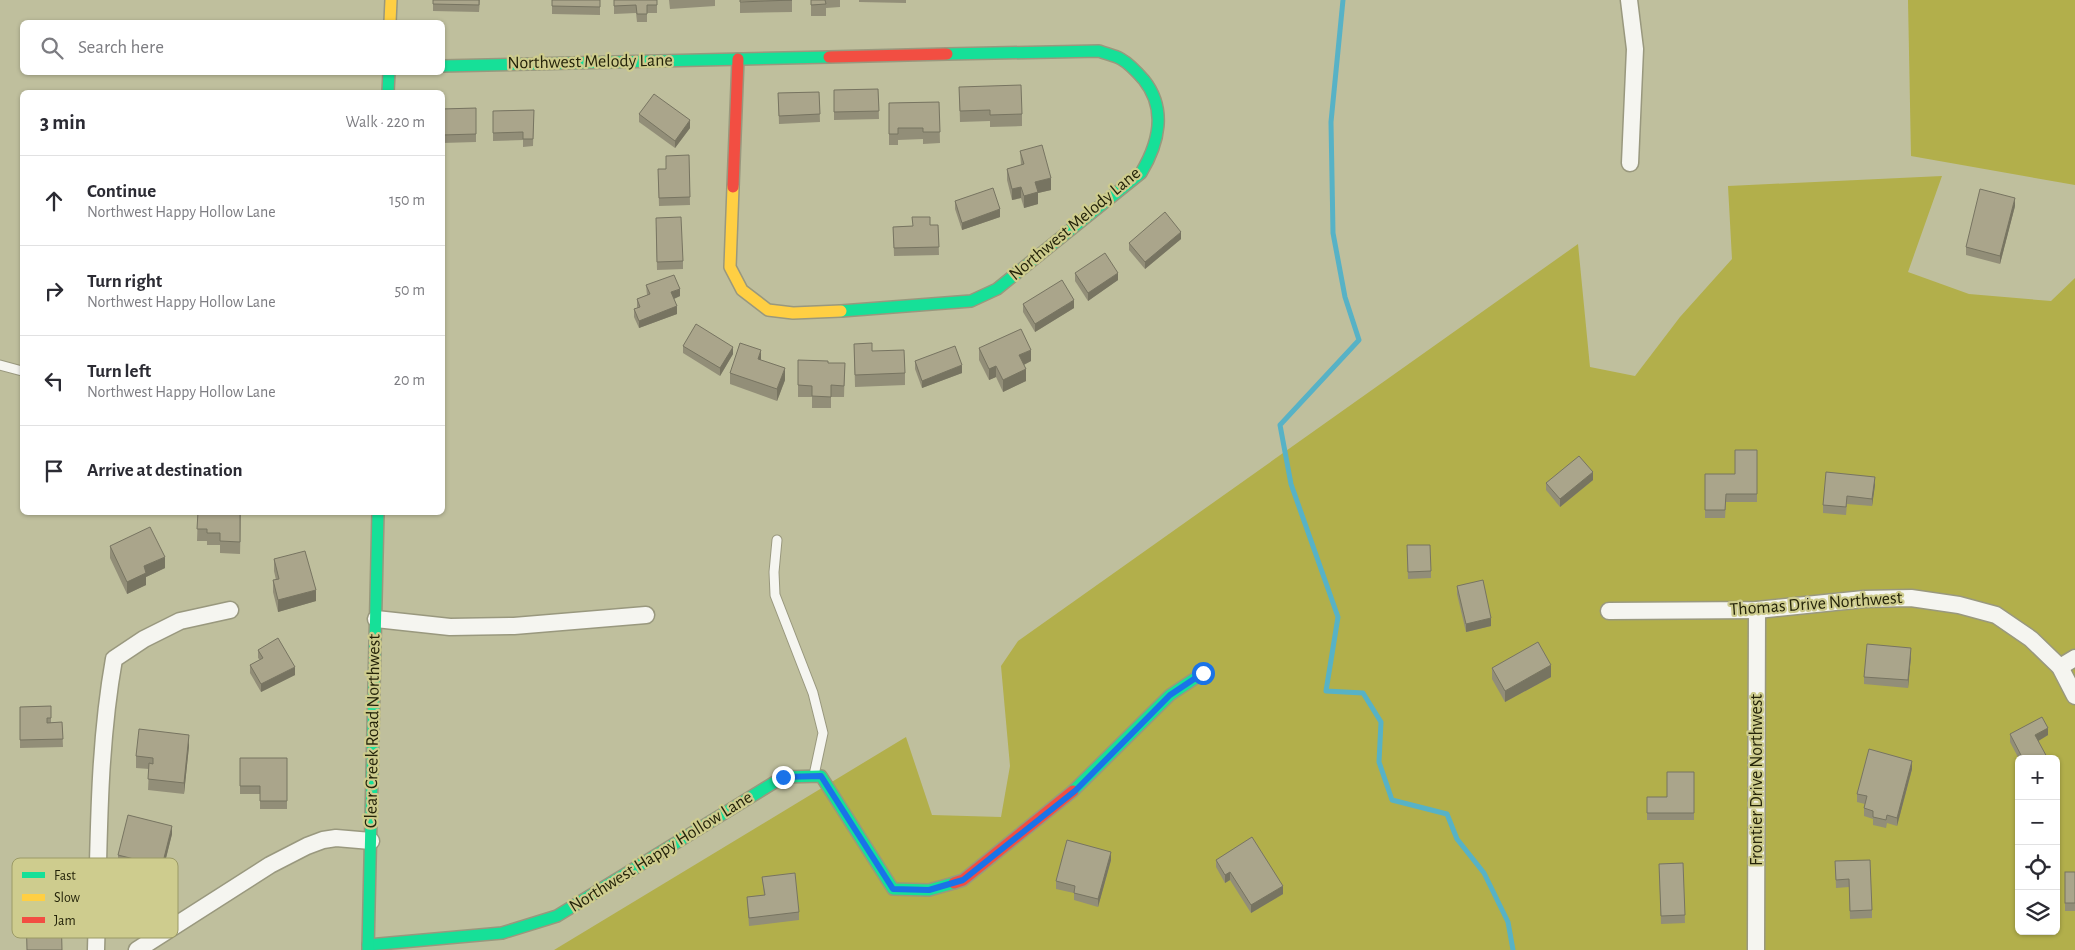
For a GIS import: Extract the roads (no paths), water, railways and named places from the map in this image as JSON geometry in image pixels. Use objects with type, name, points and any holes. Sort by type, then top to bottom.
[{"type":"street","points":[[390,20],[391,0]]},
{"type":"street","points":[[1630,0],[1635,49],[1630,163]]},
{"type":"street","name":"Northwest Melody Lane","points":[[445,66],[738,59],[1099,51],[1123,60],[1145,80],[1156,97],[1159,116],[1158,139],[1151,158],[1141,173],[997,288],[971,301],[816,313],[793,314],[768,310],[742,290],[730,267],[738,59]]},
{"type":"street","points":[[388,90],[389,75]]},
{"type":"street","name":"Clear Creek Road Northwest","points":[[368,948],[378,515]]},
{"type":"street","name":"Thomas Drive Northwest","points":[[1609,611],[1757,610],[1892,598],[1912,598],[1959,604],[1996,615],[2031,639],[2060,667],[2075,696]]},
{"type":"street","points":[[99,858],[103,747],[107,695],[114,659],[144,639],[180,621],[230,610]]},
{"type":"street","name":"Frontier Drive Northwest","points":[[1756,950],[1757,610]]},
{"type":"street","points":[[376,619],[450,627],[505,626],[646,616]]},
{"type":"street","points":[[2060,667],[2075,658]]},
{"type":"street","points":[[813,776],[821,776],[893,889],[929,890],[963,880],[1076,790],[1170,695],[1203,673]]},
{"type":"street","name":"Northwest Happy Hollow Lane","points":[[368,948],[502,933],[557,916],[783,777],[813,776]]},
{"type":"street","points":[[178,924],[270,865],[306,846],[336,838],[370,842]]},
{"type":"street","points":[[137,950],[156,938]]},
{"type":"lane","points":[[0,365],[20,370]]},
{"type":"lane","points":[[777,540],[774,572],[775,595],[813,693],[823,733],[813,776]]},
{"type":"waterway","points":[[1343,0],[1331,122],[1333,233],[1345,297],[1359,340],[1280,425],[1291,484],[1338,617],[1326,691],[1363,693],[1381,722],[1379,762],[1392,800],[1447,814],[1457,839],[1484,873],[1508,922],[1513,950]]}]
